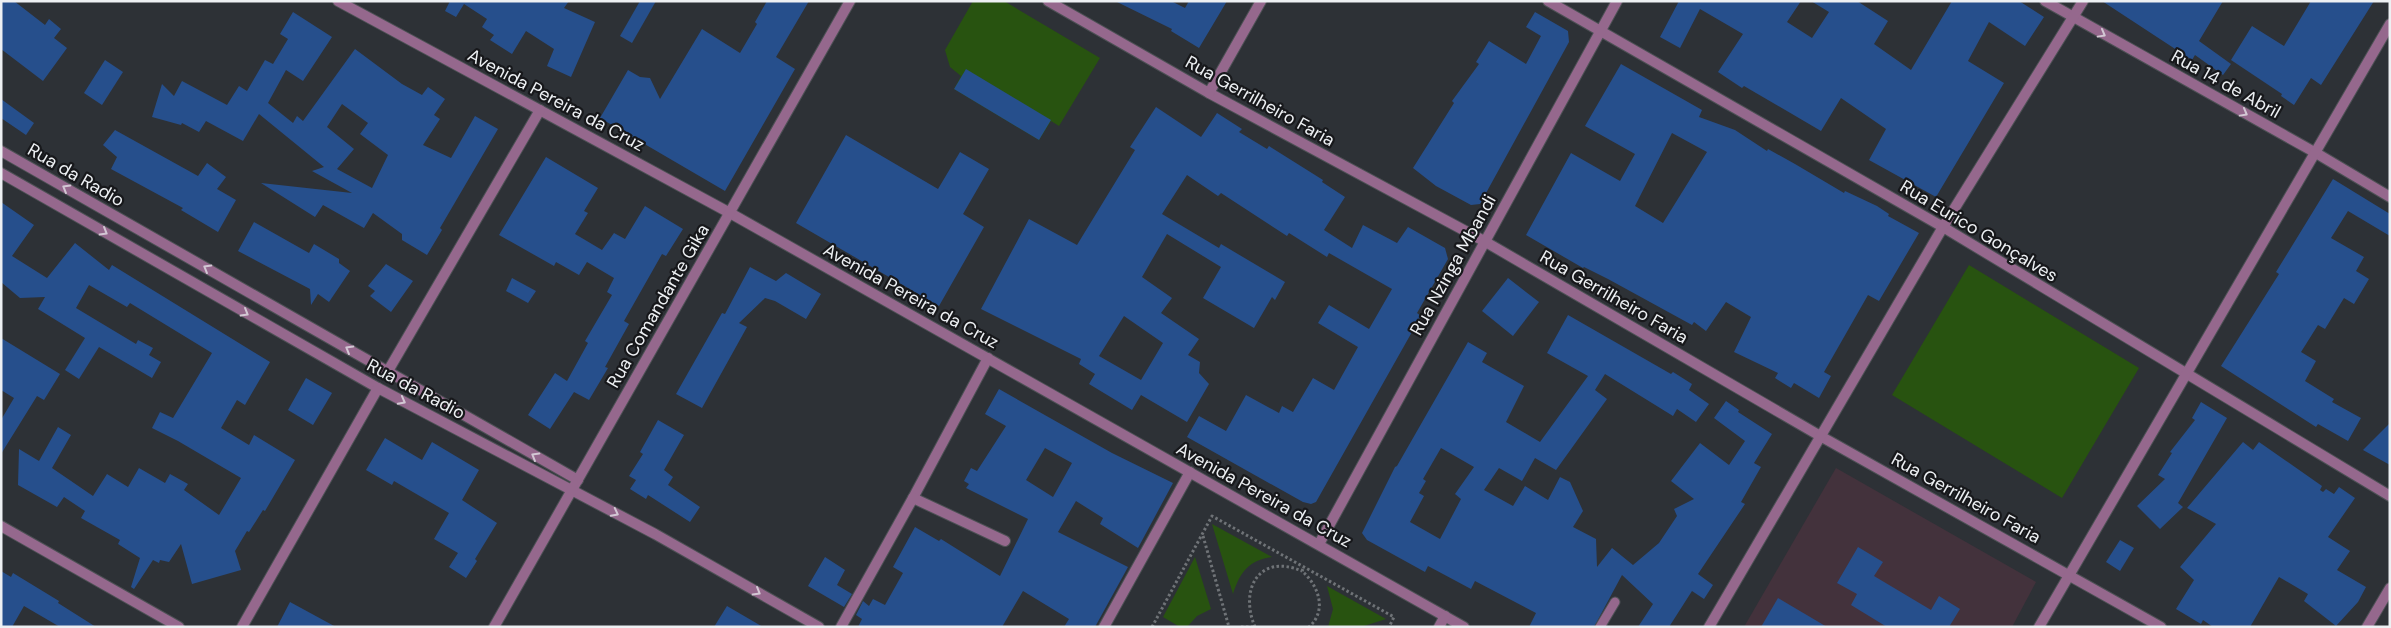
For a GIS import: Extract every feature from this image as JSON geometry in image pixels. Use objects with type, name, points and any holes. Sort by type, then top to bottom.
[{"type":"street","name":"Avenida Pereira da Cruz","points":[[338,1],[730,213],[1464,627]]},
{"type":"street","name":"Rua Comandante Gika","points":[[494,627],[850,1]]},
{"type":"street","name":"Rua Gerrilheiro Faria","points":[[1048,1],[1209,93],[1484,241],[1822,437],[2161,627]]},
{"type":"street","points":[[1209,93],[1261,1]]},
{"type":"street","name":"Rua Eurico Gonçalves","points":[[1548,1],[1943,227],[2390,496]]},
{"type":"street","name":"Rua Nzinga Mbandi","points":[[1319,544],[1617,1]]},
{"type":"street","name":"Rua 14 de Abril","points":[[2045,1],[2316,153],[2390,198]]},
{"type":"street","points":[[1709,627],[1822,437],[1943,227],[2083,1]]},
{"type":"street","points":[[2039,627],[2390,24]]},
{"type":"street","points":[[388,372],[540,110]]},
{"type":"street","name":"Rua da Radio","points":[[1,151],[578,480]]},
{"type":"street","name":"Rua da Radio","points":[[1,173],[378,388],[655,534],[808,624],[819,627]]},
{"type":"street","points":[[841,627],[988,358]]},
{"type":"street","points":[[242,627],[378,388]]},
{"type":"street","points":[[1104,627],[1190,472]]},
{"type":"street","points":[[913,498],[1005,541]]},
{"type":"street","points":[[1,526],[179,627]]},
{"type":"street","points":[[2366,627],[2390,588]]},
{"type":"street","points":[[1439,627],[1445,616]]},
{"type":"lane","points":[[1600,627],[1615,602]]},
{"type":"path","points":[[1152,627],[1212,516],[1303,569],[1394,617],[1389,627]]},
{"type":"path","points":[[1203,535],[1230,627]]},
{"type":"path","points":[[1241,627],[1255,627],[1248,607],[1248,596],[1252,584],[1259,575],[1269,569],[1291,566],[1303,569],[1317,589],[1320,601],[1317,613],[1309,627]]},
{"type":"shaded area","points":[[1836,468],[2036,582],[2012,627],[1744,627]]},
{"type":"green space","points":[[973,1],[1004,1],[1100,58],[1059,126],[1051,121],[1039,140],[954,89],[961,76],[950,67],[945,50]]},
{"type":"green space","points":[[1969,265],[2139,368],[2062,498],[1892,395]]},
{"type":"green space","points":[[1212,524],[1272,557],[1257,561],[1246,568],[1233,594]]},
{"type":"green space","points":[[1195,557],[1211,609],[1197,616],[1187,627],[1180,627],[1163,617]]},
{"type":"green space","points":[[1327,586],[1386,619],[1361,627],[1328,627],[1333,609]]},
{"type":"building","points":[[1,1],[14,1],[45,25],[49,19],[61,29],[54,38],[67,48],[43,81],[1,49]]},
{"type":"building","points":[[450,1],[569,1],[564,8],[595,22],[571,77],[547,66],[554,49],[526,31],[512,54],[490,40],[494,35],[482,27],[487,19],[464,4],[456,17],[445,11]]},
{"type":"building","points":[[640,1],[656,1],[632,43],[620,36]]},
{"type":"building","points":[[767,1],[809,1],[776,57],[795,69],[725,191],[600,118],[628,70],[640,77],[650,78],[660,99],[702,29],[740,53],[757,24],[755,22]]},
{"type":"building","points":[[1115,1],[1171,1],[1185,8],[1189,1],[1227,1],[1199,48],[1171,31],[1172,29]]},
{"type":"building","points":[[1679,1],[1801,1],[1787,22],[1812,38],[1829,12],[1811,1],[1857,1],[1888,21],[1874,44],[1911,70],[1952,1],[2019,1],[2044,17],[2025,46],[1989,22],[1968,61],[2004,83],[1936,197],[1869,160],[1886,129],[1841,98],[1821,131],[1744,86],[1742,88],[1718,72],[1743,34],[1700,9],[1680,48],[1660,37]]},
{"type":"building","points":[[2102,1],[2223,1],[2199,41],[2231,64],[2223,75],[2195,55],[2192,60]]},
{"type":"building","points":[[2311,1],[2374,1],[2321,85],[2311,78],[2294,105],[2281,96],[2282,94],[2231,60],[2252,26],[2284,46]]},
{"type":"building","points":[[293,12],[332,37],[303,81],[286,70],[268,103],[293,123],[297,116],[303,121],[355,49],[402,84],[422,95],[428,87],[445,99],[434,115],[440,119],[423,145],[451,158],[475,116],[498,129],[440,228],[442,230],[427,255],[402,240],[402,234],[373,213],[364,228],[323,205],[315,217],[261,183],[352,193],[312,171],[324,167],[259,114],[243,141],[206,121],[199,132],[182,123],[181,125],[152,117],[162,84],[174,96],[182,81],[227,105],[239,86],[247,91],[265,60],[273,64],[288,39],[280,34]],"holes":[[[342,104],[368,123],[360,134],[388,155],[372,188],[337,169],[354,149],[327,127]]]},
{"type":"building","points":[[1535,12],[1568,31],[1569,42],[1480,204],[1471,205],[1436,186],[1413,168],[1454,103],[1452,101],[1479,64],[1476,62],[1489,41],[1526,64],[1541,36],[1526,27]]},
{"type":"building","points":[[105,60],[123,72],[102,105],[84,93]]},
{"type":"building","points":[[1621,64],[1702,110],[1699,117],[1735,130],[1767,151],[1768,149],[1844,193],[1845,191],[1877,206],[1889,214],[1888,216],[1919,233],[1879,301],[1868,295],[1824,372],[1831,376],[1819,398],[1794,383],[1791,388],[1775,378],[1778,373],[1734,352],[1751,317],[1726,302],[1706,331],[1694,322],[1692,325],[1608,279],[1583,268],[1526,235],[1571,153],[1620,181],[1635,154],[1585,126]],"holes":[[[1672,133],[1707,152],[1663,223],[1635,206]]]},
{"type":"building","points":[[966,69],[1051,120],[1039,140],[954,89]]},
{"type":"building","points":[[1,99],[34,123],[26,135],[1,118]]},
{"type":"building","points":[[1156,107],[1201,137],[1217,113],[1242,129],[1239,132],[1267,149],[1269,146],[1323,180],[1322,182],[1345,197],[1324,230],[1352,248],[1363,225],[1397,243],[1408,227],[1445,248],[1448,259],[1417,313],[1421,316],[1316,502],[1311,504],[1303,502],[1187,437],[1199,416],[1226,431],[1246,395],[1279,413],[1282,406],[1293,412],[1313,378],[1334,390],[1358,347],[1318,323],[1329,305],[1369,329],[1392,289],[1329,253],[1327,257],[1289,233],[1287,236],[1221,193],[1218,196],[1187,175],[1162,214],[1219,248],[1221,244],[1285,282],[1275,300],[1272,297],[1254,328],[1203,298],[1221,267],[1167,234],[1142,277],[1172,298],[1161,313],[1199,339],[1188,355],[1200,362],[1199,373],[1209,384],[1187,422],[1141,395],[1132,410],[1089,384],[1095,374],[1079,364],[1081,359],[981,309],[1029,219],[1077,245],[1135,150],[1130,147]],"holes":[[[1124,316],[1163,343],[1141,380],[1099,356]]]},
{"type":"building","points":[[115,130],[198,176],[207,163],[226,177],[217,189],[236,200],[218,232],[181,210],[183,208],[111,169],[117,157],[103,145]]},
{"type":"building","points":[[846,135],[938,189],[960,152],[989,169],[963,214],[984,227],[939,306],[796,223]]},
{"type":"building","points":[[546,157],[598,188],[584,211],[588,213],[575,234],[602,250],[614,233],[625,239],[645,206],[683,229],[666,256],[662,254],[624,321],[629,324],[605,367],[608,368],[589,400],[574,392],[550,429],[528,415],[555,373],[567,381],[588,343],[585,341],[612,295],[607,292],[614,278],[587,262],[579,275],[556,262],[554,266],[499,235]]},
{"type":"building","points":[[2333,179],[2390,214],[2390,236],[2348,211],[2331,238],[2364,257],[2356,271],[2369,279],[2354,304],[2344,298],[2325,329],[2318,325],[2301,352],[2316,361],[2305,381],[2334,399],[2332,402],[2361,418],[2348,441],[2318,424],[2316,427],[2221,366],[2279,274],[2276,272]]},
{"type":"building","points":[[1,202],[34,225],[12,256],[47,278],[75,243],[109,270],[112,265],[270,362],[245,405],[237,400],[221,428],[249,445],[254,435],[295,460],[265,511],[263,510],[249,532],[247,531],[235,551],[241,570],[192,584],[181,544],[169,562],[160,560],[159,563],[153,560],[134,589],[131,587],[140,558],[118,544],[120,540],[81,518],[85,511],[64,497],[57,507],[18,485],[19,449],[39,461],[58,427],[71,435],[52,468],[93,496],[107,474],[128,487],[139,468],[165,483],[170,474],[188,484],[184,490],[219,515],[241,478],[152,428],[160,412],[173,418],[212,353],[130,303],[127,307],[89,285],[76,308],[136,344],[138,340],[153,348],[149,355],[161,362],[152,378],[99,347],[79,379],[65,370],[85,338],[38,309],[45,297],[20,298],[1,282]]},
{"type":"building","points":[[254,222],[309,253],[314,244],[339,259],[339,263],[350,271],[329,302],[318,294],[311,305],[310,289],[238,251]]},
{"type":"building","points":[[386,264],[413,281],[391,312],[370,296],[375,291],[368,286]]},
{"type":"building","points":[[750,267],[776,281],[786,273],[821,294],[806,319],[775,301],[765,298],[739,323],[747,327],[702,408],[676,394],[722,313],[725,314]]},
{"type":"building","points":[[512,278],[536,291],[528,303],[506,291]]},
{"type":"building","points":[[1508,278],[1539,302],[1513,336],[1482,311]]},
{"type":"building","points":[[1568,315],[1671,374],[1673,372],[1692,384],[1689,390],[1709,404],[1696,422],[1677,409],[1673,416],[1605,374],[1595,390],[1607,399],[1556,470],[1535,458],[1522,481],[1499,468],[1484,490],[1513,506],[1525,486],[1548,500],[1560,477],[1570,482],[1583,511],[1573,527],[1596,539],[1597,567],[1612,548],[1633,565],[1659,543],[1677,516],[1674,509],[1694,499],[1671,481],[1700,443],[1729,465],[1745,441],[1714,418],[1726,401],[1739,410],[1738,412],[1772,434],[1754,463],[1761,467],[1741,502],[1745,504],[1698,574],[1713,585],[1704,599],[1692,591],[1669,627],[1638,627],[1653,604],[1622,575],[1594,627],[1529,627],[1536,613],[1475,581],[1471,589],[1428,566],[1425,572],[1367,540],[1362,533],[1395,467],[1468,342],[1487,353],[1482,362],[1524,386],[1506,422],[1540,442],[1588,376],[1547,353]],"holes":[[[1441,448],[1474,467],[1455,494],[1461,499],[1440,539],[1410,522],[1424,496],[1419,493],[1426,481],[1423,479]]]},
{"type":"building","points":[[1,338],[60,374],[44,400],[37,396],[1,454],[1,420],[14,398],[1,390]]},
{"type":"building","points":[[306,378],[332,393],[313,425],[288,410]]},
{"type":"building","points":[[999,389],[1112,453],[1173,483],[1138,548],[1100,524],[1103,518],[1076,501],[1058,532],[1128,567],[1095,627],[1064,627],[1069,619],[1023,591],[1002,627],[858,627],[862,619],[856,615],[863,601],[869,606],[873,599],[885,605],[903,573],[893,567],[915,527],[939,541],[941,539],[1000,576],[1028,519],[966,488],[969,484],[964,481],[971,468],[977,471],[1006,426],[985,414]],"holes":[[[1045,448],[1072,463],[1053,497],[1026,480]]]},
{"type":"building","points":[[2201,402],[2227,418],[2178,503],[2183,507],[2160,529],[2137,506],[2165,479],[2158,475],[2172,453],[2170,452],[2195,420],[2192,418]]},
{"type":"building","points":[[658,420],[684,435],[664,470],[673,477],[668,485],[700,507],[690,522],[648,495],[646,499],[630,489],[636,480],[629,476],[643,454],[640,452]]},
{"type":"building","points":[[2390,423],[2390,465],[2363,450]]},
{"type":"building","points":[[385,438],[422,460],[432,442],[479,470],[462,500],[497,523],[466,578],[449,567],[458,553],[434,539],[449,513],[394,481],[392,485],[366,470]]},
{"type":"building","points":[[2243,442],[2253,450],[2259,442],[2322,486],[2320,490],[2323,492],[2326,489],[2334,494],[2339,487],[2355,498],[2328,537],[2350,551],[2337,570],[2366,587],[2358,602],[2336,626],[2304,601],[2308,594],[2279,577],[2250,627],[2213,627],[2203,620],[2201,624],[2176,609],[2194,580],[2180,567],[2216,524],[2187,508]]},
{"type":"building","points":[[2120,540],[2134,548],[2120,571],[2106,562]]},
{"type":"building","points":[[1858,547],[1883,562],[1874,576],[1931,610],[1939,596],[1960,609],[1949,627],[1887,627],[1851,605],[1857,594],[1837,583]]},
{"type":"building","points":[[825,557],[845,570],[837,585],[852,594],[844,607],[808,586]]},
{"type":"building","points":[[1,571],[11,577],[13,573],[59,601],[58,603],[96,627],[60,627],[24,606],[12,627],[1,627]]},
{"type":"building","points":[[1778,598],[1827,627],[1761,627]]},
{"type":"building","points":[[290,602],[336,627],[277,627]]},
{"type":"building","points":[[727,606],[763,627],[714,627]]}]
